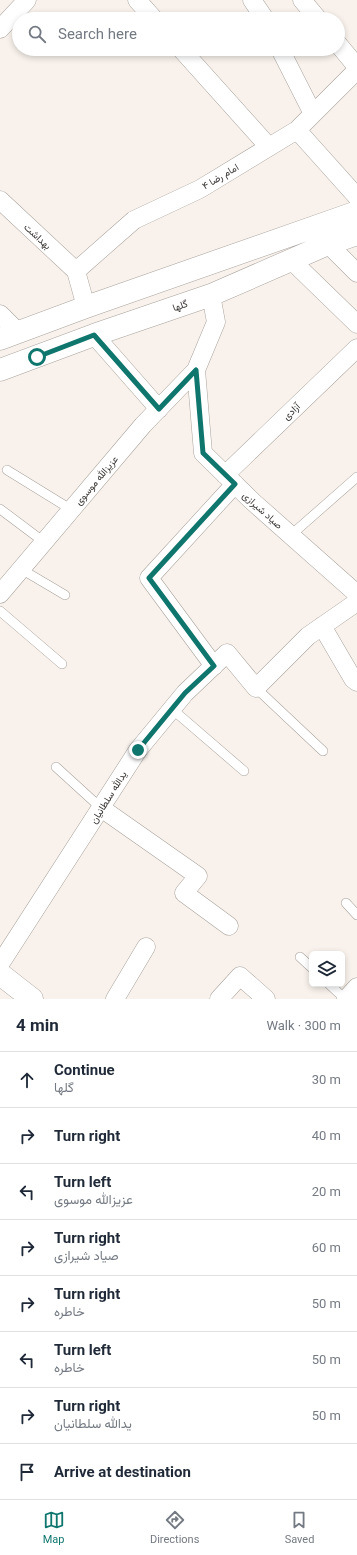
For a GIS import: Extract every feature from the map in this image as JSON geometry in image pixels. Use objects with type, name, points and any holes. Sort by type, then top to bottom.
[{"type":"main road","points":[[9,336],[86,307],[357,212]]},
{"type":"main road","name":"گلها","points":[[0,370],[94,335],[211,295],[328,244],[357,234]]},
{"type":"main road","points":[[86,307],[94,335]]},
{"type":"main road","points":[[0,974],[32,999]]},
{"type":"street","points":[[16,12],[27,0]]},
{"type":"street","points":[[136,0],[147,12]]},
{"type":"street","points":[[252,0],[260,12]]},
{"type":"street","points":[[302,0],[312,12]]},
{"type":"street","points":[[0,29],[12,16]]},
{"type":"street","points":[[345,52],[357,67]]},
{"type":"street","points":[[187,56],[269,147]]},
{"type":"street","points":[[284,56],[313,114]]},
{"type":"street","name":"امام رضا ۴","points":[[76,271],[134,220],[200,189],[297,130],[357,70]]},
{"type":"street","points":[[297,130],[357,197]]},
{"type":"street","name":"بهداشت","points":[[0,200],[76,271]]},
{"type":"street","points":[[328,244],[357,273]]},
{"type":"street","points":[[291,260],[357,324]]},
{"type":"street","points":[[76,271],[86,307]]},
{"type":"street","name":"صیاد شیرازی","points":[[211,295],[216,322],[196,370],[203,453],[357,594]]},
{"type":"street","points":[[0,314],[9,336]]},
{"type":"street","points":[[94,335],[159,409]]},
{"type":"street","name":"آزادی","points":[[214,666],[149,578],[230,479],[357,348]]},
{"type":"street","points":[[0,380],[37,357]]},
{"type":"street","name":"عزیزالله موسوی","points":[[0,594],[143,425],[196,370]]},
{"type":"street","points":[[256,688],[308,636],[357,602]]},
{"type":"street","points":[[322,626],[353,679],[357,682]]},
{"type":"street","name":"یدالله سلطانیان","points":[[0,964],[138,750],[185,693],[227,653],[256,688]]},
{"type":"street","points":[[101,808],[198,876],[184,893],[229,926]]},
{"type":"street","points":[[115,999],[146,947]]},
{"type":"street","points":[[219,999],[240,976],[266,999]]},
{"type":"street","points":[[345,999],[357,988]]},
{"type":"lane","points":[[7,470],[72,510]]},
{"type":"lane","points":[[291,535],[357,477]]},
{"type":"lane","points":[[0,509],[44,542]]},
{"type":"lane","points":[[21,569],[65,595]]},
{"type":"lane","points":[[0,611],[62,664]]},
{"type":"lane","points":[[256,688],[323,751]]},
{"type":"lane","points":[[172,709],[244,771]]},
{"type":"lane","points":[[56,767],[101,808]]},
{"type":"lane","points":[[346,903],[357,915]]},
{"type":"lane","points":[[300,957],[309,965]]},
{"type":"lane","points":[[332,987],[345,999]]},
{"type":"route","points":[[37,357],[94,335],[159,409],[196,370],[203,453],[235,484],[149,578],[214,666],[185,693],[138,750]]}]
